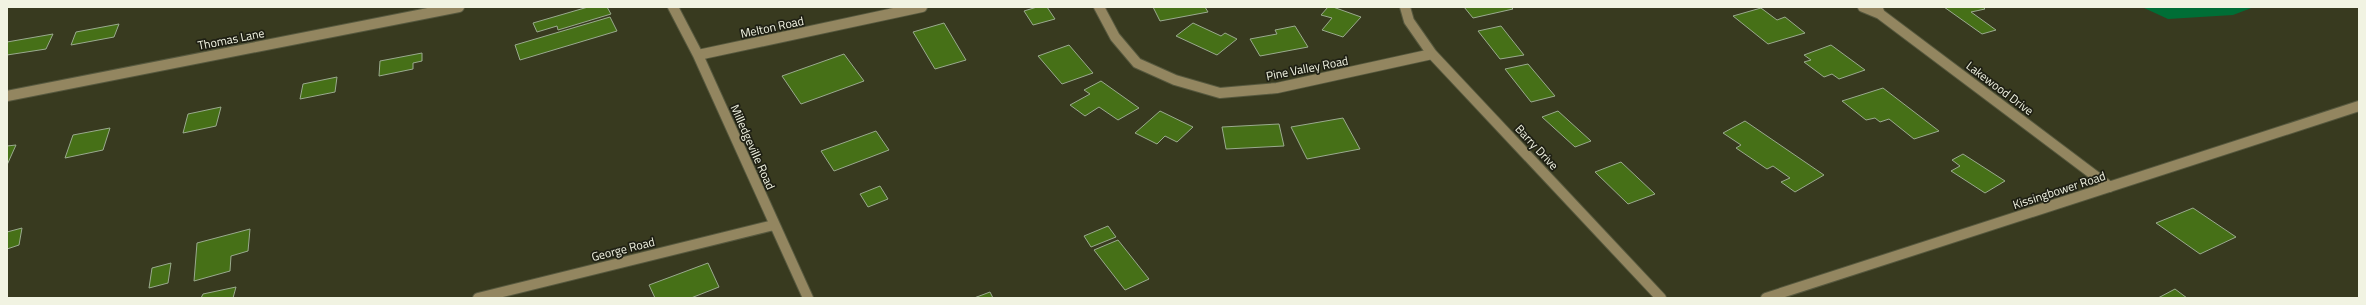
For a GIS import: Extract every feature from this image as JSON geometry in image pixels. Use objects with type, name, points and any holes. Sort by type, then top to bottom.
[{"type":"street","name":"Thomas Lane","points":[[7,96],[459,7]]},
{"type":"street","name":"Milledgeville Road","points":[[674,7],[698,55],[808,298]]},
{"type":"street","name":"Melton Road","points":[[698,55],[922,7]]},
{"type":"street","name":"Pine Valley Road","points":[[1099,7],[1115,37],[1138,63],[1175,80],[1220,92],[1277,88],[1432,54]]},
{"type":"street","name":"Barry Drive","points":[[1405,7],[1408,21],[1432,54],[1661,298]]},
{"type":"street","name":"Lakewood Drive","points":[[1863,7],[1878,11],[2110,187]]},
{"type":"street","name":"Kissingbower Road","points":[[1766,298],[2359,106]]},
{"type":"street","name":"George Road","points":[[478,298],[774,225]]},
{"type":"shaded area","points":[[2142,7],[2254,7],[2233,15],[2168,19]]},
{"type":"building","points":[[588,7],[607,7],[611,14],[558,30],[557,26],[537,32],[533,23]]},
{"type":"building","points":[[1037,7],[1047,7],[1055,19],[1033,25],[1024,11]]},
{"type":"building","points":[[1153,7],[1205,7],[1208,12],[1160,21]]},
{"type":"building","points":[[1328,7],[1333,7],[1361,17],[1343,37],[1322,30],[1332,18],[1321,15]]},
{"type":"building","points":[[1464,7],[1511,7],[1513,9],[1473,18]]},
{"type":"building","points":[[1944,7],[1983,7],[1985,9],[1971,12],[1996,30],[1982,34]]},
{"type":"building","points":[[1761,8],[1777,20],[1785,17],[1805,33],[1768,44],[1733,16]]},
{"type":"building","points":[[610,17],[617,31],[520,60],[515,45]]},
{"type":"building","points":[[944,23],[966,60],[935,69],[913,32]]},
{"type":"building","points":[[1193,23],[1221,36],[1225,33],[1237,39],[1217,55],[1176,36]]},
{"type":"building","points":[[119,24],[114,37],[71,45],[76,32]]},
{"type":"building","points":[[1295,26],[1308,47],[1260,56],[1250,39],[1277,34],[1275,30]]},
{"type":"building","points":[[1501,26],[1524,55],[1500,59],[1478,31]]},
{"type":"building","points":[[53,34],[46,49],[7,55],[7,42]]},
{"type":"building","points":[[1069,45],[1093,73],[1062,84],[1038,56]]},
{"type":"building","points":[[1831,45],[1865,70],[1839,79],[1832,74],[1824,77],[1804,62],[1811,60],[1804,55]]},
{"type":"building","points":[[422,53],[422,61],[413,63],[413,69],[379,76],[380,61]]},
{"type":"building","points":[[844,54],[864,81],[801,104],[782,76]]},
{"type":"building","points":[[1528,64],[1555,96],[1531,102],[1505,69]]},
{"type":"building","points":[[337,77],[335,92],[300,99],[303,84]]},
{"type":"building","points":[[1101,81],[1139,108],[1118,120],[1099,107],[1085,116],[1070,105],[1090,94],[1084,90]]},
{"type":"building","points":[[1883,88],[1939,131],[1914,139],[1889,119],[1880,122],[1875,118],[1866,120],[1842,101]]},
{"type":"building","points":[[221,107],[216,126],[183,133],[188,114]]},
{"type":"building","points":[[1160,111],[1193,127],[1177,142],[1165,136],[1157,144],[1135,133]]},
{"type":"building","points":[[1558,111],[1591,141],[1575,147],[1542,117]]},
{"type":"building","points":[[1343,118],[1360,149],[1307,159],[1291,127]]},
{"type":"building","points":[[1745,121],[1824,175],[1795,192],[1781,182],[1790,178],[1773,166],[1767,169],[1736,148],[1741,145],[1723,133]]},
{"type":"building","points":[[1279,124],[1284,146],[1226,149],[1222,127]]},
{"type":"building","points":[[110,128],[103,150],[65,158],[73,135]]},
{"type":"building","points":[[876,131],[889,150],[834,171],[821,151]]},
{"type":"building","points":[[16,145],[7,165],[7,146]]},
{"type":"building","points":[[1963,154],[2005,181],[1985,193],[1951,171],[1960,166],[1952,160]]},
{"type":"building","points":[[1621,162],[1655,194],[1628,204],[1595,172]]},
{"type":"building","points":[[880,186],[888,199],[868,207],[860,194]]},
{"type":"building","points":[[2193,208],[2236,237],[2200,254],[2156,223]]},
{"type":"building","points":[[1108,226],[1116,237],[1091,247],[1084,236]]},
{"type":"building","points":[[22,228],[19,245],[7,249],[7,232]]},
{"type":"building","points":[[250,229],[248,251],[231,256],[230,271],[194,281],[197,243]]},
{"type":"building","points":[[1118,240],[1149,279],[1125,290],[1094,250]]},
{"type":"building","points":[[171,263],[168,283],[149,288],[152,268]]},
{"type":"building","points":[[708,263],[719,287],[691,298],[655,298],[649,285]]},
{"type":"building","points":[[236,287],[233,298],[201,298],[203,294]]},
{"type":"building","points":[[2175,289],[2187,298],[2158,298]]},
{"type":"building","points":[[990,292],[993,298],[974,298]]}]
